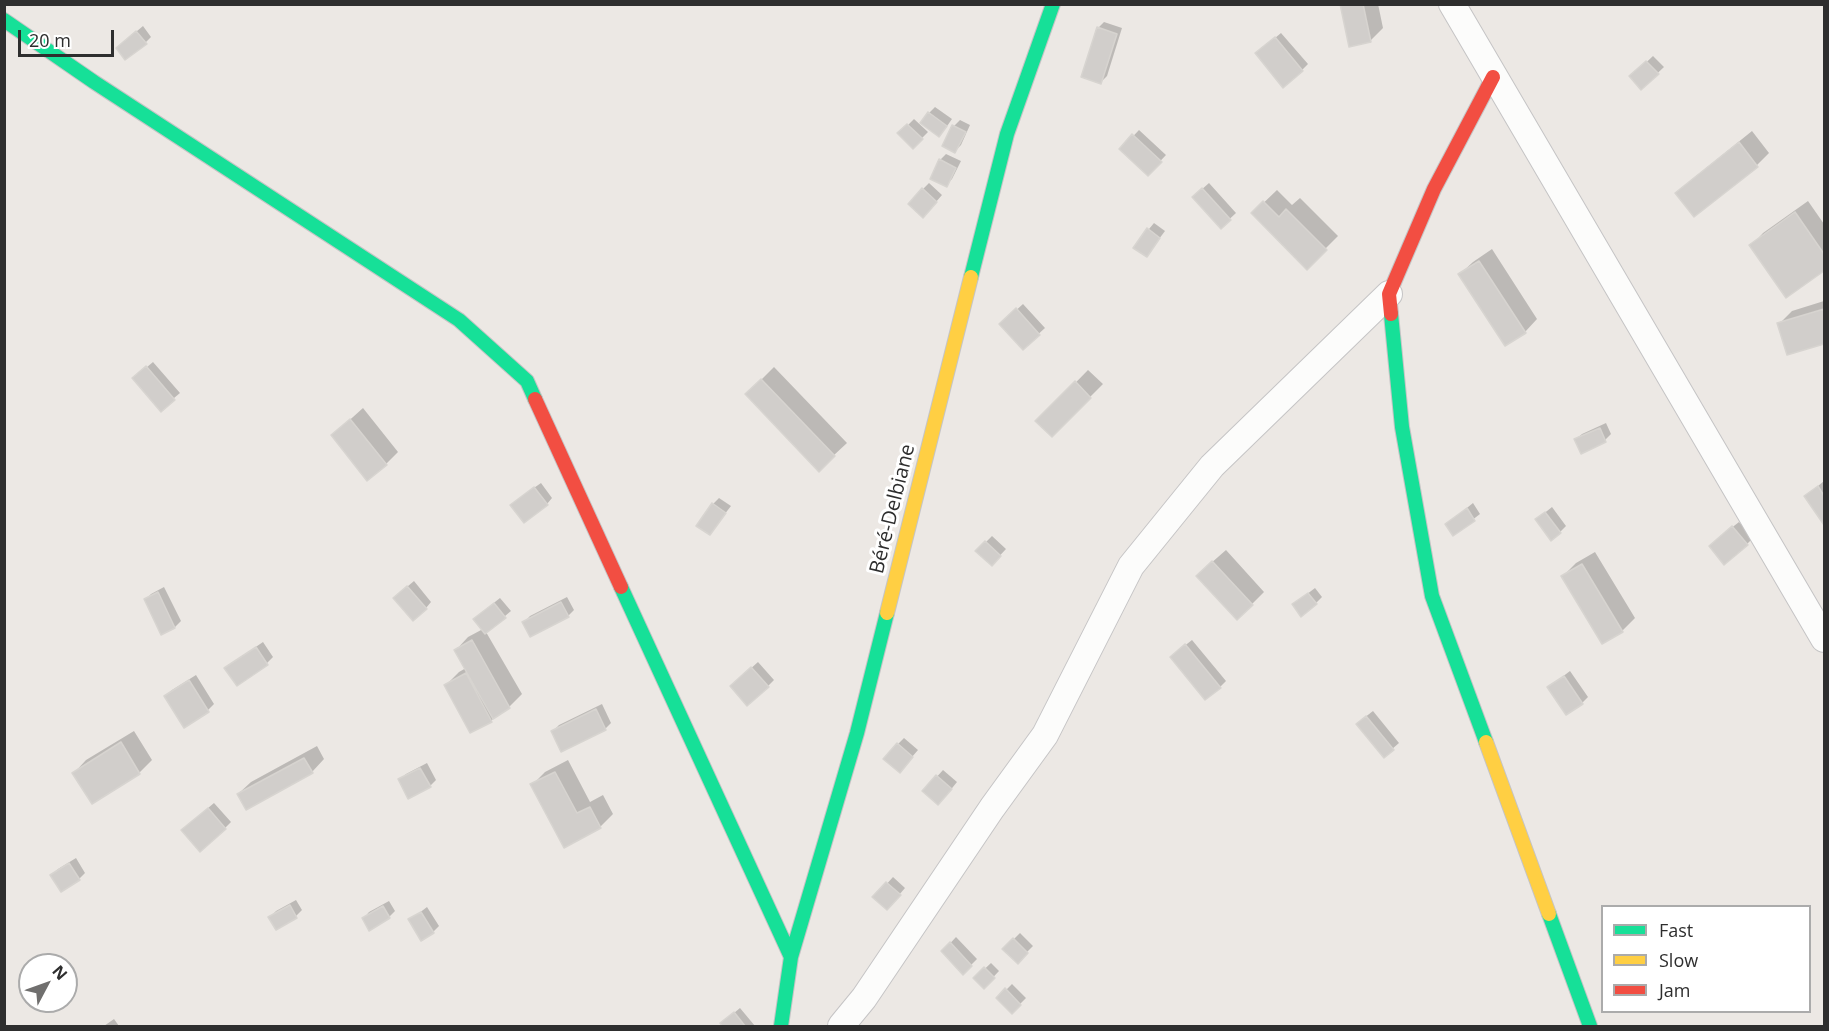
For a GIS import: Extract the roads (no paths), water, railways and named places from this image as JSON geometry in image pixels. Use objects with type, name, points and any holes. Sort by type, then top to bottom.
[{"type":"street","name":"Béré-Delbiane","points":[[781,1026],[791,957],[857,733],[1007,134],[1053,4]]},
{"type":"street","points":[[1452,4],[1824,639]]},
{"type":"street","points":[[4,20],[94,82],[459,320],[527,381],[791,957]]},
{"type":"street","points":[[841,1026],[864,998],[992,808],[1045,735],[1131,566],[1212,466],[1389,294],[1434,189],[1493,76]]},
{"type":"street","points":[[1389,294],[1402,427],[1432,596],[1590,1026]]}]
